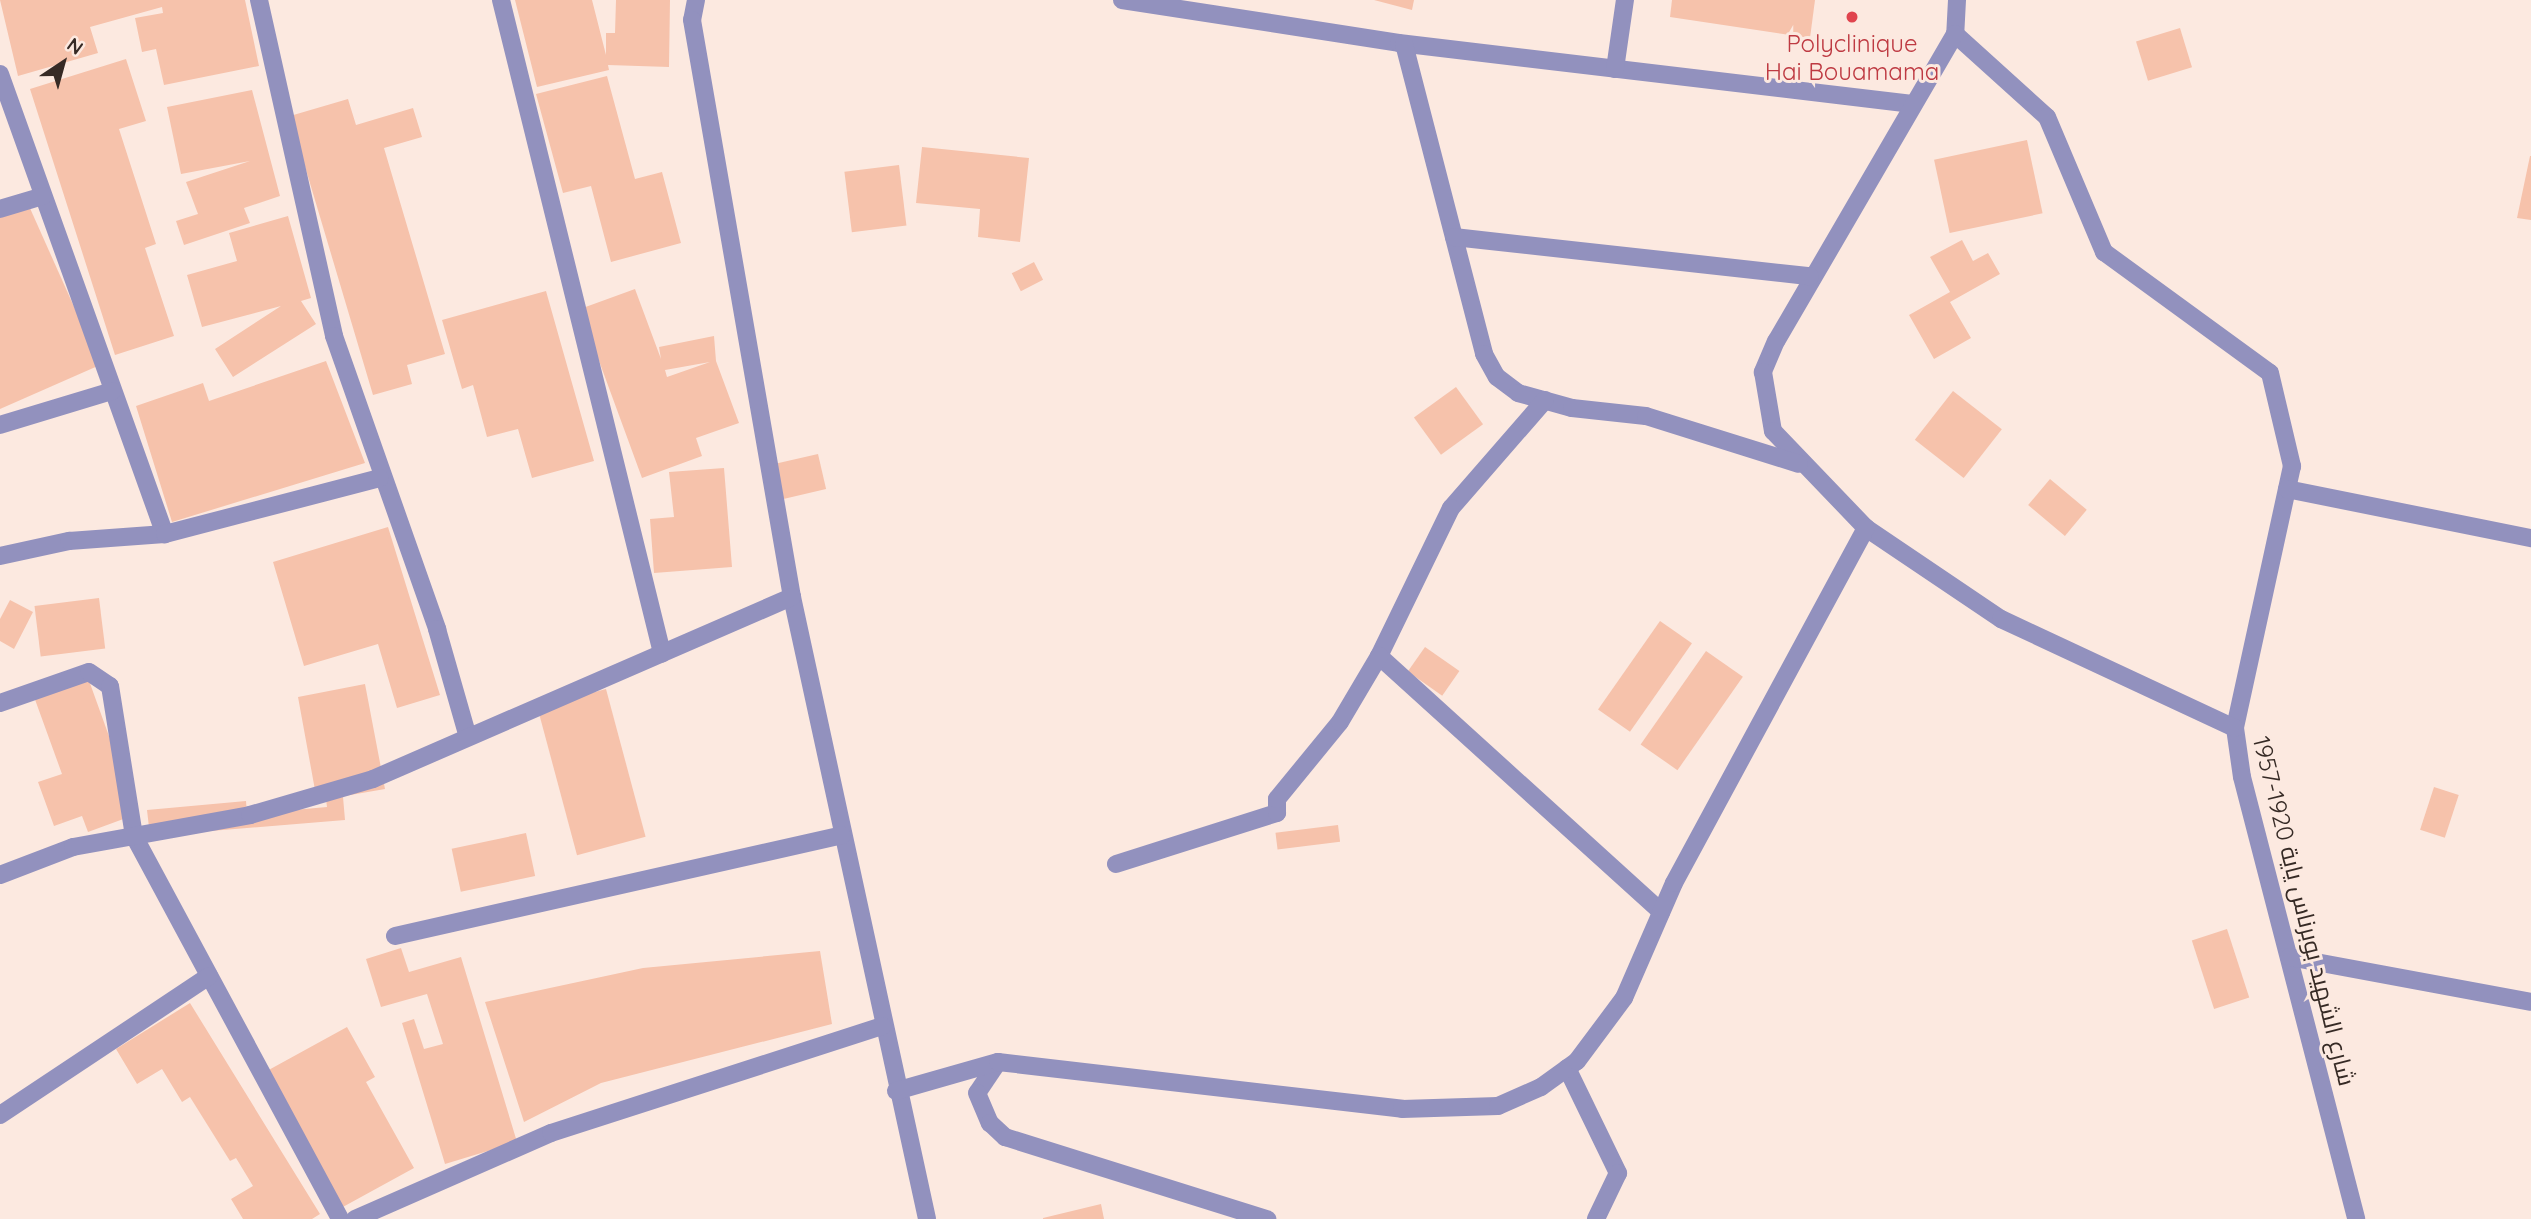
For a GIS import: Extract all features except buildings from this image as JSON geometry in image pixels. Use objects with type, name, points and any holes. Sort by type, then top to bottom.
[{"type":"street","points":[[259,0],[334,336],[380,478],[437,629],[468,737]]},
{"type":"street","points":[[501,0],[662,653]]},
{"type":"street","points":[[696,0],[692,20],[792,597],[896,1091],[927,1219]]},
{"type":"street","points":[[1122,0],[1151,2],[1404,44],[1912,104]]},
{"type":"street","points":[[1615,69],[1625,0]]},
{"type":"street","points":[[1956,0],[1955,34],[1810,276],[1763,372],[1773,431],[1802,465],[1866,528],[2001,619],[2235,728]]},
{"type":"street","name":"شارع الشهيد بوبرناس ياية 1920-1957","points":[[1955,34],[2047,117],[2104,252],[2270,373],[2292,466],[2235,728],[2288,957],[2356,1219]]},
{"type":"street","points":[[1404,44],[1484,354],[1507,386],[1545,400],[1646,416],[1802,465]]},
{"type":"street","points":[[0,74],[165,534]]},
{"type":"street","points":[[0,209],[43,196]]},
{"type":"street","points":[[1454,237],[1810,276]]},
{"type":"street","points":[[0,425],[112,391]]},
{"type":"street","points":[[1116,864],[1277,813],[1277,799],[1340,722],[1379,656],[1451,508],[1545,400]]},
{"type":"street","points":[[0,556],[68,541],[165,534],[380,478]]},
{"type":"street","points":[[2287,489],[2531,538]]},
{"type":"street","points":[[896,1091],[998,1062],[1402,1109],[1498,1106],[1541,1087],[1567,1068],[1624,998],[1661,912],[1866,528]]},
{"type":"street","points":[[0,875],[73,847],[250,815],[373,779],[792,597]]},
{"type":"street","points":[[1379,656],[1661,912]]},
{"type":"street","points":[[0,703],[44,684],[101,675],[110,686],[134,836],[340,1219]]},
{"type":"street","points":[[395,936],[842,835]]},
{"type":"street","points":[[2288,957],[2531,1002]]},
{"type":"street","points":[[0,1115],[209,976]]},
{"type":"street","points":[[355,1219],[551,1133],[882,1026]]},
{"type":"street","points":[[998,1062],[977,1093],[990,1123],[1005,1138],[1267,1219]]},
{"type":"street","points":[[1567,1068],[1618,1173],[1596,1219]]},
{"type":"place","name":"Polyclinique Hai Bouamama","points":[[1852,17]]}]
